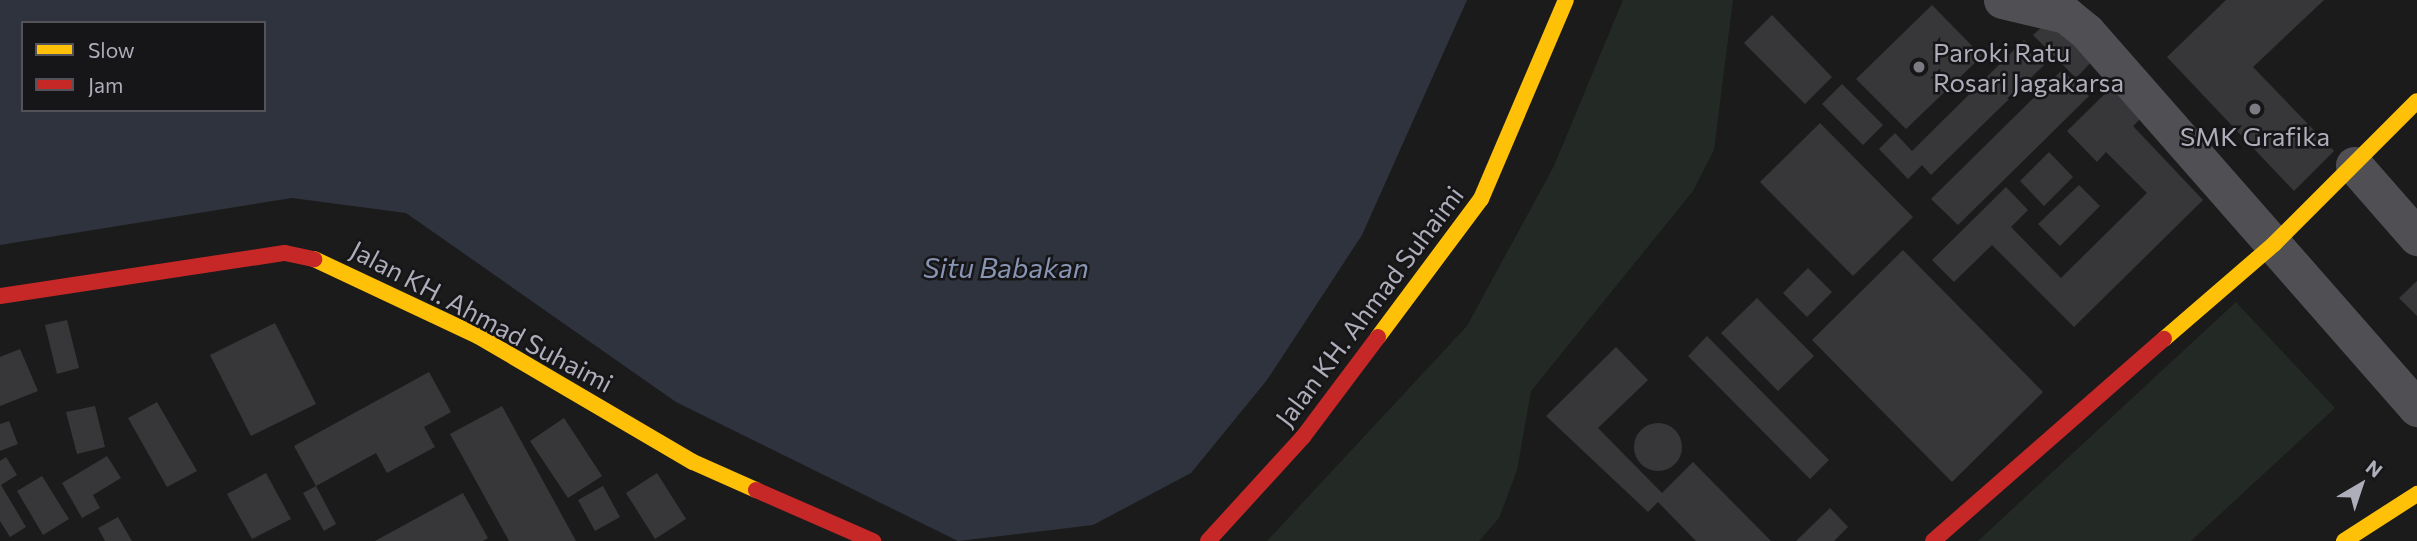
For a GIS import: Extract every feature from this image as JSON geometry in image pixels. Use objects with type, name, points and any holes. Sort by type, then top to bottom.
[{"type":"street","name":"Jalan KH. Ahmad Suhaimi","points":[[1208,541],[1303,437],[1481,199],[1566,0]]},
{"type":"street","points":[[2002,0],[2066,15],[2086,32],[2417,408]]},
{"type":"street","points":[[1933,541],[2274,244],[2417,101]]},
{"type":"street","points":[[2354,165],[2417,237]]},
{"type":"street","name":"Jalan KH. Ahmad Suhaimi","points":[[0,296],[285,253],[333,262],[478,336],[693,462],[873,541]]},
{"type":"street","points":[[2344,541],[2417,494]]},
{"type":"shaded area","points":[[1623,0],[1733,0],[1714,150],[1693,191],[1531,391],[1517,470],[1499,518],[1479,541],[1267,541],[1467,326],[1554,166]]},
{"type":"shaded area","points":[[2236,302],[2335,408],[2191,541],[1978,541]]},
{"type":"water","name":"Situ Babakan","points":[[0,0],[1467,0],[1362,235],[1267,380],[1191,473],[1093,525],[958,541],[676,402],[406,213],[292,198],[0,245]]},
{"type":"building","name":"SMK Grafika","points":[[2226,0],[2324,0],[2253,67],[2334,151],[2294,191],[2167,57]]},
{"type":"building","name":"Paroki Ratu Rosari Jagakarsa","points":[[1932,5],[1982,56],[1906,129],[1856,79]]},
{"type":"building","points":[[2057,13],[2098,55],[2076,78],[2033,35]]},
{"type":"building","points":[[1772,15],[1832,77],[1805,104],[1744,43]]},
{"type":"building","points":[[2024,40],[2046,63],[1931,175],[1922,165],[1908,179],[1879,149],[1895,133],[1912,151]]},
{"type":"building","points":[[2062,70],[2089,96],[1958,225],[1931,199]]},
{"type":"building","points":[[2118,81],[2148,111],[2133,126],[2203,200],[2074,327],[1992,245],[1954,282],[1932,260],[2006,187],[2028,210],[2011,227],[2061,278],[2147,193],[2106,152],[2097,162],[2067,131]]},
{"type":"building","points":[[1842,84],[1883,125],[1863,145],[1822,104]]},
{"type":"building","points":[[1820,123],[1913,217],[1853,276],[1760,182]]},
{"type":"building","points":[[2049,152],[2073,177],[2044,206],[2020,181]]},
{"type":"building","points":[[2079,185],[2100,206],[2060,246],[2038,224]]},
{"type":"building","points":[[1903,250],[2043,392],[1952,482],[1812,340]]},
{"type":"building","points":[[1808,268],[1832,292],[1807,317],[1783,293]]},
{"type":"building","points":[[2417,281],[2417,316],[2399,298]]},
{"type":"building","points":[[1757,298],[1814,356],[1778,391],[1721,333]]},
{"type":"building","points":[[67,320],[79,368],[57,374],[45,325]]},
{"type":"building","points":[[275,323],[316,404],[251,436],[210,355]]},
{"type":"building","points":[[1707,336],[1829,460],[1810,479],[1688,356]]},
{"type":"building","points":[[1616,347],[1648,380],[1598,428],[1662,493],[1693,462],[1771,541],[1696,541],[1658,502],[1648,512],[1546,416]]},
{"type":"building","points":[[20,349],[38,391],[0,406],[0,357]]},
{"type":"building","points":[[429,372],[451,412],[424,427],[435,447],[387,473],[376,453],[316,486],[294,446]]},
{"type":"building","points":[[157,402],[197,471],[167,487],[128,418]]},
{"type":"building","points":[[95,406],[105,447],[77,454],[66,412]]},
{"type":"building","points":[[502,406],[576,541],[509,541],[450,434]]},
{"type":"building","points":[[564,418],[602,476],[568,498],[530,441]]},
{"type":"building","points":[[9,421],[18,444],[0,451],[0,424]]},
{"type":"building","points":[[1658,423],[1675,430],[1682,447],[1675,464],[1658,471],[1641,464],[1634,447],[1641,430]]},
{"type":"building","points":[[107,456],[121,478],[93,495],[100,508],[82,518],[62,483]]},
{"type":"building","points":[[6,457],[17,475],[1,485],[26,527],[10,537],[0,521],[0,461]]},
{"type":"building","points":[[266,473],[291,519],[252,539],[227,494]]},
{"type":"building","points":[[657,473],[686,519],[655,539],[626,493]]},
{"type":"building","points":[[42,476],[69,519],[43,535],[17,491]]},
{"type":"building","points":[[316,486],[336,524],[324,531],[303,493]]},
{"type":"building","points":[[603,486],[620,517],[595,531],[578,500]]},
{"type":"building","points":[[463,493],[488,538],[483,541],[375,541]]},
{"type":"building","points":[[1830,508],[1848,527],[1834,541],[1796,541]]},
{"type":"building","points":[[118,517],[132,541],[105,541],[98,528]]},
{"type":"traffic: slow","points":[[1378,337],[1481,199],[1566,0]]},
{"type":"traffic: slow","points":[[2164,339],[2274,244],[2417,101]]},
{"type":"traffic: slow","points":[[314,259],[478,336],[693,462],[756,490]]},
{"type":"traffic: slow","points":[[2344,541],[2417,494]]},
{"type":"traffic: jam","points":[[0,296],[285,253],[314,259]]},
{"type":"traffic: jam","points":[[1208,541],[1303,437],[1378,337]]},
{"type":"traffic: jam","points":[[1933,541],[2164,339]]},
{"type":"traffic: jam","points":[[756,490],[873,541]]},
{"type":"place","name":"Paroki Ratu Rosari Jagakarsa","points":[[1919,67]]},
{"type":"place","name":"SMK Grafika","points":[[2255,109]]}]
